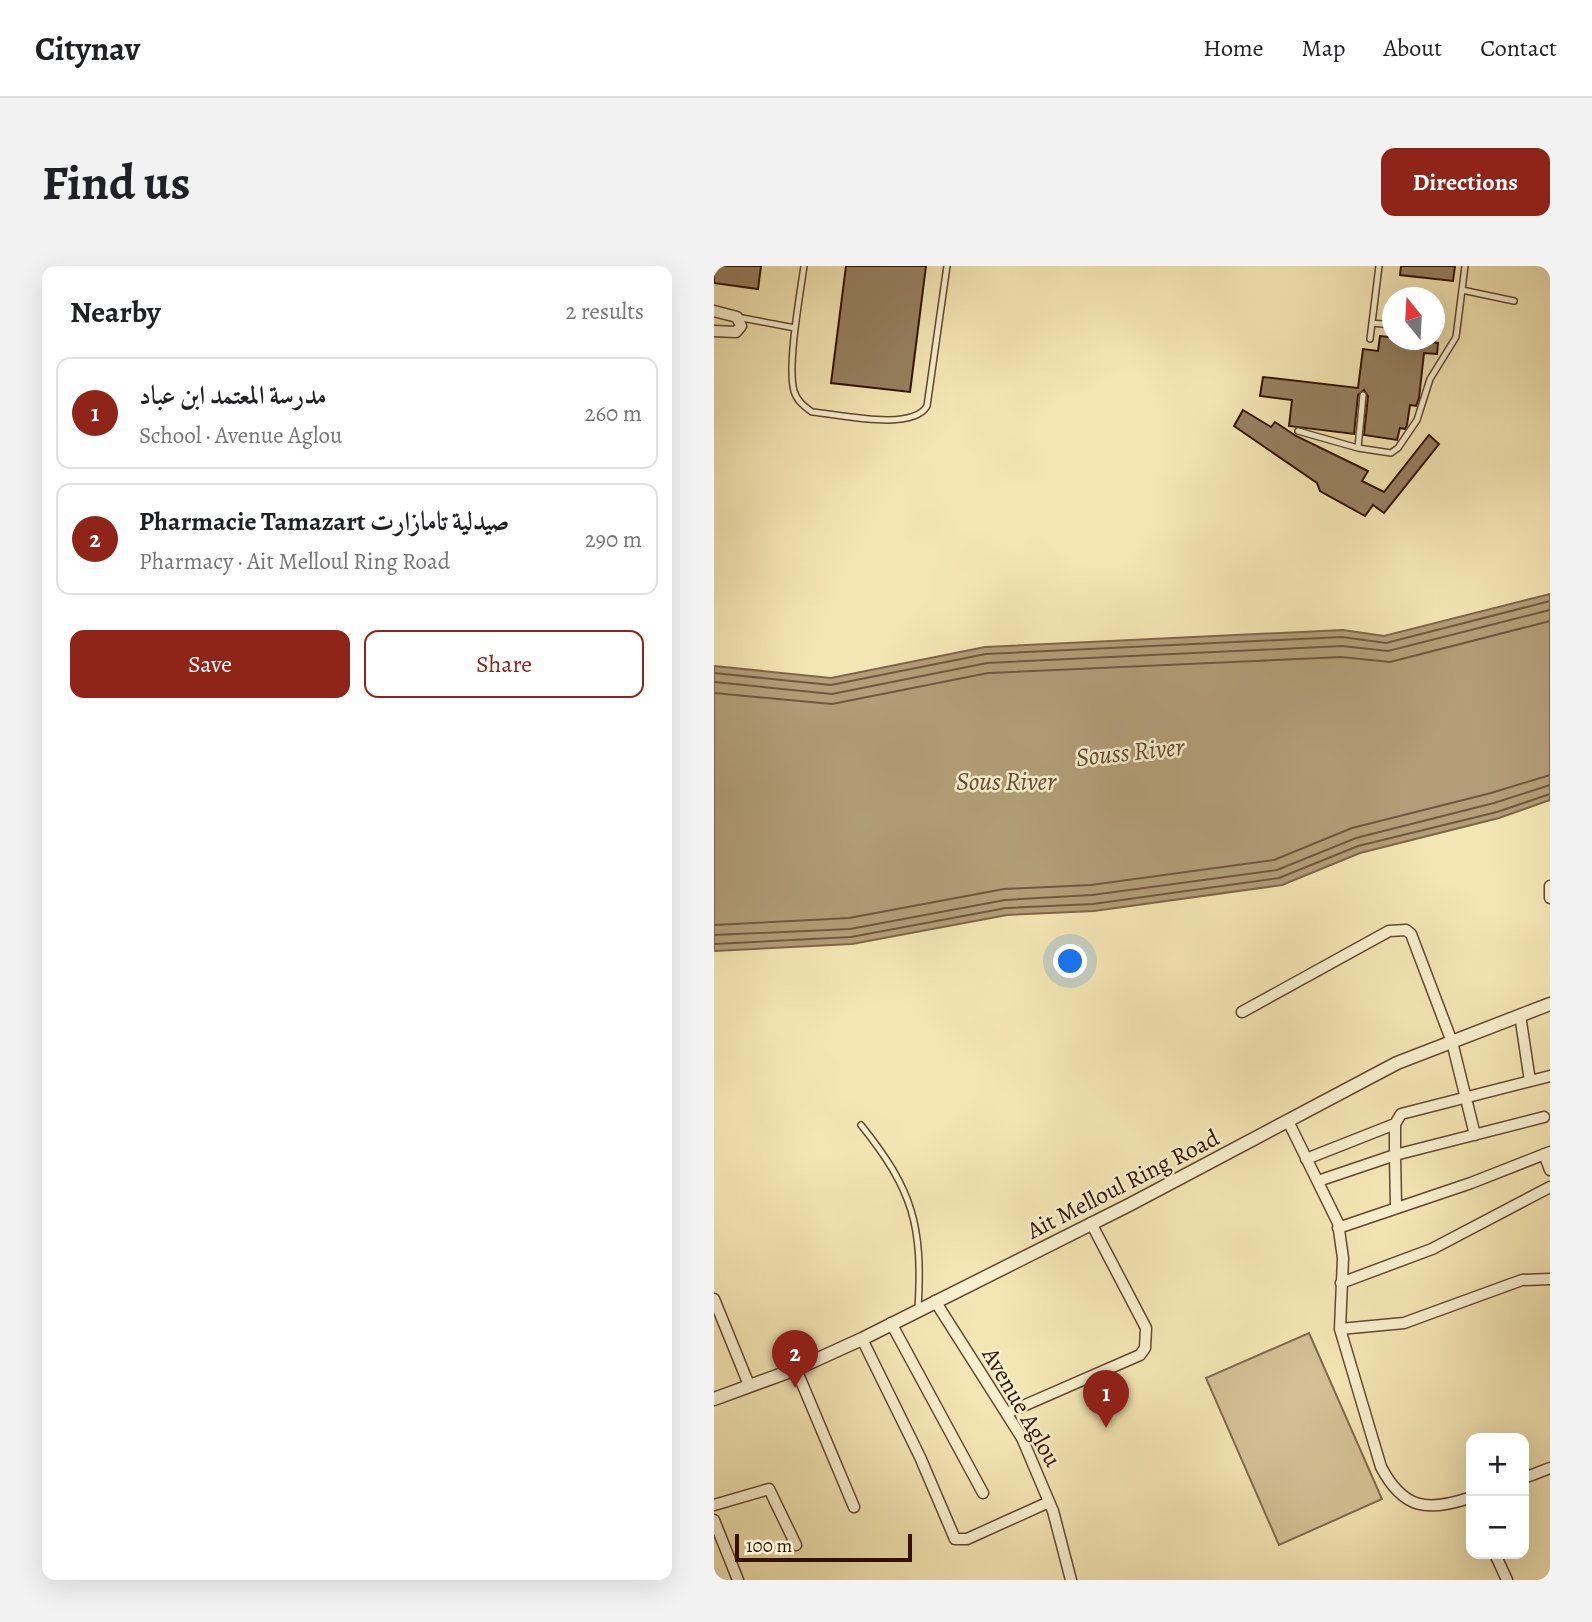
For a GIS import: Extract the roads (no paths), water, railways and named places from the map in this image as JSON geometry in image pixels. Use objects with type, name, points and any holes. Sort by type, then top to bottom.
[{"type":"street","points":[[714,311],[737,317],[741,326],[736,332],[714,331]]},
{"type":"street","points":[[1550,886],[1550,898]]},
{"type":"street","points":[[1242,1012],[1397,928],[1411,934],[1452,1042],[1475,1135]]},
{"type":"street","name":"Ait Melloul Ring Road","points":[[714,1399],[796,1369],[862,1339],[1397,1063],[1550,1004]]},
{"type":"street","points":[[1520,1015],[1530,1081]]},
{"type":"street","points":[[1396,1206],[1395,1124],[1401,1114],[1550,1076]]},
{"type":"street","points":[[1318,1181],[1395,1155],[1544,1117]]},
{"type":"street","points":[[1288,1121],[1338,1228],[1343,1258],[1340,1329],[1364,1418],[1391,1485],[1405,1499],[1440,1508],[1466,1501]]},
{"type":"street","points":[[1306,1159],[1395,1124]]},
{"type":"street","points":[[1338,1228],[1396,1206],[1471,1184],[1547,1153],[1550,1170]]},
{"type":"street","points":[[1341,1283],[1432,1249],[1550,1187]]},
{"type":"street","points":[[1007,1413],[1140,1355],[1145,1348],[1146,1328],[1091,1223]]},
{"type":"street","points":[[1340,1329],[1404,1323],[1510,1283],[1550,1279]]},
{"type":"street","points":[[714,1299],[750,1385]]},
{"type":"street","name":"Avenue Aglou","points":[[935,1301],[1007,1413],[1027,1450],[1049,1502],[1071,1580]]},
{"type":"street","points":[[891,1323],[983,1493]]},
{"type":"street","points":[[862,1339],[920,1457],[955,1539],[967,1539],[1049,1502]]},
{"type":"street","points":[[796,1369],[854,1507]]},
{"type":"street","points":[[1529,1476],[1550,1468]]},
{"type":"street","points":[[714,1505],[769,1489],[796,1545]]},
{"type":"street","points":[[714,1520],[738,1580]]},
{"type":"street","points":[[1497,1559],[1507,1580]]},
{"type":"lane","points":[[804,266],[795,328],[794,392],[802,405],[812,412],[900,421],[916,418],[927,406],[947,266]]},
{"type":"lane","points":[[1370,339],[1379,266]]},
{"type":"lane","points":[[1298,431],[1391,453],[1398,448],[1417,420],[1430,379],[1456,337],[1465,266]]},
{"type":"lane","points":[[1462,289],[1514,301]]},
{"type":"lane","points":[[737,317],[795,328]]},
{"type":"lane","points":[[1372,323],[1382,324]]},
{"type":"lane","points":[[1358,447],[1363,395]]},
{"type":"lane","points":[[860,1125],[904,1185],[921,1252],[918,1309]]},
{"type":"water","name":"Sous River","points":[[1550,594],[1550,800],[1499,818],[1360,853],[1282,885],[1094,911],[1007,915],[852,944],[714,951],[714,666],[831,678],[985,647],[1343,630],[1384,636]]},
{"type":"place","name":"Pharmacie Tamazart صيدلية تامازارت","points":[[795,1388]]},
{"type":"place","name":"مدرسة المعتمد ابن عباد","points":[[1106,1428]]},
{"type":"water label","name":"Souss River","points":[[1130,752]]}]
